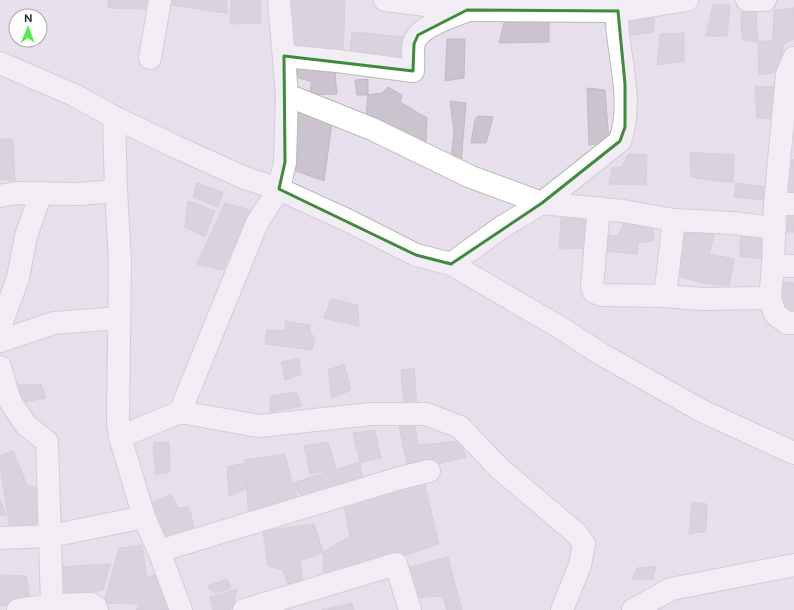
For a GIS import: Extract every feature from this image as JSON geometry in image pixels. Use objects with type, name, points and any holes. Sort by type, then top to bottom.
[{"type":"street","points":[[150,58],[160,0]]},
{"type":"street","points":[[180,412],[257,223],[280,188],[285,162],[287,95],[279,0]]},
{"type":"street","points":[[385,0],[468,5],[617,5],[687,0]]},
{"type":"street","points":[[747,0],[765,0]]},
{"type":"street","points":[[284,56],[414,71],[414,44],[418,35],[468,5]]},
{"type":"street","points":[[451,264],[502,227],[542,203],[620,141],[625,127],[625,84],[618,32],[617,5]]},
{"type":"street","points":[[0,63],[74,96],[114,117],[245,178],[280,188],[416,255],[451,264],[561,328],[601,354],[696,407],[794,453]]},
{"type":"street","points":[[792,69],[785,204],[775,228],[784,266],[770,298],[775,314],[787,323],[794,323]]},
{"type":"street","points":[[287,95],[372,129],[471,177],[542,203],[599,208],[674,220],[732,223],[775,228]]},
{"type":"street","points":[[114,117],[120,261],[118,422],[120,436],[144,517],[159,551],[181,610]]},
{"type":"street","points":[[0,196],[16,193],[78,194],[116,191]]},
{"type":"street","points":[[0,327],[18,278],[26,236],[41,193]]},
{"type":"street","points":[[599,208],[592,286],[594,292],[602,295],[665,296],[702,299],[770,298]]},
{"type":"street","points":[[665,296],[674,220]]},
{"type":"street","points":[[0,341],[54,323],[119,318]]},
{"type":"street","points":[[0,367],[10,401],[26,425],[47,442],[52,605]]},
{"type":"street","points":[[120,436],[180,412],[259,426],[371,414],[426,414],[460,427],[499,468],[577,534],[584,544],[580,564],[562,610]]},
{"type":"street","points":[[159,551],[392,480],[429,471]]},
{"type":"street","points":[[0,538],[51,536],[144,517]]},
{"type":"street","points":[[244,610],[396,564],[405,609]]},
{"type":"street","points":[[633,610],[671,589],[794,565]]},
{"type":"street","points":[[18,610],[52,605],[91,604],[96,606],[97,610]]},
{"type":"highlighted area","points":[[467,10],[618,11],[625,84],[625,127],[620,141],[542,203],[451,264],[416,255],[279,189],[285,162],[284,56],[413,71],[414,44],[418,35]]},
{"type":"building","points":[[108,0],[149,0],[149,9],[108,8]]},
{"type":"building","points":[[170,0],[227,0],[227,13],[170,5]]},
{"type":"building","points":[[231,0],[261,0],[261,23],[230,24]]},
{"type":"building","points":[[288,0],[345,0],[343,57],[295,56]]},
{"type":"building","points":[[713,5],[730,5],[727,36],[706,36]]},
{"type":"building","points":[[794,8],[794,39],[783,44],[782,71],[759,75],[758,42],[773,40],[774,10]]},
{"type":"building","points":[[741,12],[756,12],[758,42],[742,40]]},
{"type":"building","points":[[625,16],[654,16],[654,32],[625,36]]},
{"type":"building","points":[[505,19],[549,22],[549,42],[499,43]]},
{"type":"building","points":[[352,32],[405,37],[410,64],[349,61]]},
{"type":"building","points":[[684,33],[684,61],[657,65],[660,34]]},
{"type":"building","points":[[447,39],[465,39],[464,78],[445,81]]},
{"type":"building","points":[[296,62],[334,62],[337,94],[309,95],[312,82],[296,77]]},
{"type":"building","points":[[368,79],[368,95],[357,95],[355,80]]},
{"type":"building","points":[[755,86],[776,87],[776,119],[757,118]]},
{"type":"building","points":[[388,87],[402,95],[400,102],[427,118],[426,146],[366,117],[368,95],[382,93]]},
{"type":"building","points":[[587,88],[605,90],[609,142],[589,145]]},
{"type":"building","points":[[450,101],[466,103],[461,164],[451,159],[454,132]]},
{"type":"building","points":[[291,109],[332,123],[324,181],[290,169]]},
{"type":"building","points":[[478,116],[493,117],[486,143],[471,143],[475,120]]},
{"type":"building","points":[[0,139],[13,139],[15,181],[0,179]]},
{"type":"building","points":[[690,152],[734,155],[733,182],[691,177]]},
{"type":"building","points":[[628,154],[647,155],[646,185],[609,184],[612,168],[622,167]]},
{"type":"building","points":[[790,159],[794,160],[794,200],[786,201]]},
{"type":"building","points":[[197,183],[223,192],[218,207],[193,197]]},
{"type":"building","points":[[736,183],[767,187],[767,200],[734,197]]},
{"type":"building","points":[[188,201],[215,211],[205,237],[185,227]]},
{"type":"building","points":[[225,203],[250,210],[223,270],[197,264]]},
{"type":"building","points":[[788,211],[794,211],[794,232],[787,232]]},
{"type":"building","points":[[561,218],[591,219],[591,248],[559,249]]},
{"type":"building","points":[[624,223],[654,226],[653,241],[638,243],[637,254],[602,251],[603,235],[618,236]]},
{"type":"building","points":[[683,227],[714,235],[702,283],[675,275]]},
{"type":"building","points":[[741,235],[763,238],[761,259],[740,256]]},
{"type":"building","points":[[709,254],[734,259],[729,286],[702,283]]},
{"type":"building","points":[[783,282],[794,283],[794,310],[778,308],[781,286]]},
{"type":"building","points":[[331,299],[358,305],[359,326],[324,318]]},
{"type":"building","points":[[285,321],[310,325],[310,333],[315,337],[312,350],[265,344],[267,330],[286,331]]},
{"type":"building","points":[[299,358],[301,374],[285,380],[281,362]]},
{"type":"building","points":[[344,364],[351,390],[332,398],[328,370]]},
{"type":"building","points":[[414,368],[417,406],[404,409],[401,370]]},
{"type":"building","points":[[41,384],[46,398],[13,404],[8,386]]},
{"type":"building","points":[[296,392],[302,406],[270,412],[270,396]]},
{"type":"building","points":[[414,421],[418,445],[460,441],[466,457],[408,471],[399,425]]},
{"type":"building","points":[[375,430],[381,458],[360,462],[353,433]]},
{"type":"building","points":[[169,442],[170,472],[156,475],[153,449],[154,443]]},
{"type":"building","points":[[328,442],[336,469],[310,474],[304,446]]},
{"type":"building","points":[[13,451],[27,485],[41,490],[45,530],[11,536],[0,466],[0,456]]},
{"type":"building","points":[[285,454],[291,479],[247,489],[245,460]]},
{"type":"building","points":[[360,462],[363,482],[305,502],[293,483]]},
{"type":"building","points":[[245,463],[247,489],[229,496],[227,467]]},
{"type":"building","points":[[291,479],[301,507],[249,520],[247,489]]},
{"type":"building","points":[[424,482],[439,544],[324,583],[323,552],[350,536],[343,500]]},
{"type":"building","points":[[171,494],[178,508],[189,507],[196,536],[162,545],[150,504]]},
{"type":"building","points":[[0,499],[6,515],[0,516]]},
{"type":"building","points":[[692,502],[707,504],[706,531],[689,534]]},
{"type":"building","points":[[314,524],[323,552],[300,561],[304,588],[291,592],[283,570],[268,566],[263,531]]},
{"type":"building","points":[[142,545],[147,577],[155,575],[168,610],[136,610],[139,604],[104,603],[119,548]]},
{"type":"building","points":[[448,557],[462,610],[447,610],[443,596],[409,598],[406,568]]},
{"type":"building","points":[[110,564],[103,590],[56,599],[59,567]]},
{"type":"building","points":[[656,566],[653,579],[632,579],[637,568]]},
{"type":"building","points":[[0,575],[26,576],[31,602],[0,606]]},
{"type":"building","points":[[227,579],[231,588],[215,593],[207,586]]},
{"type":"building","points":[[237,589],[233,608],[229,610],[213,610],[210,597]]},
{"type":"building","points":[[352,603],[354,610],[321,610]]}]
